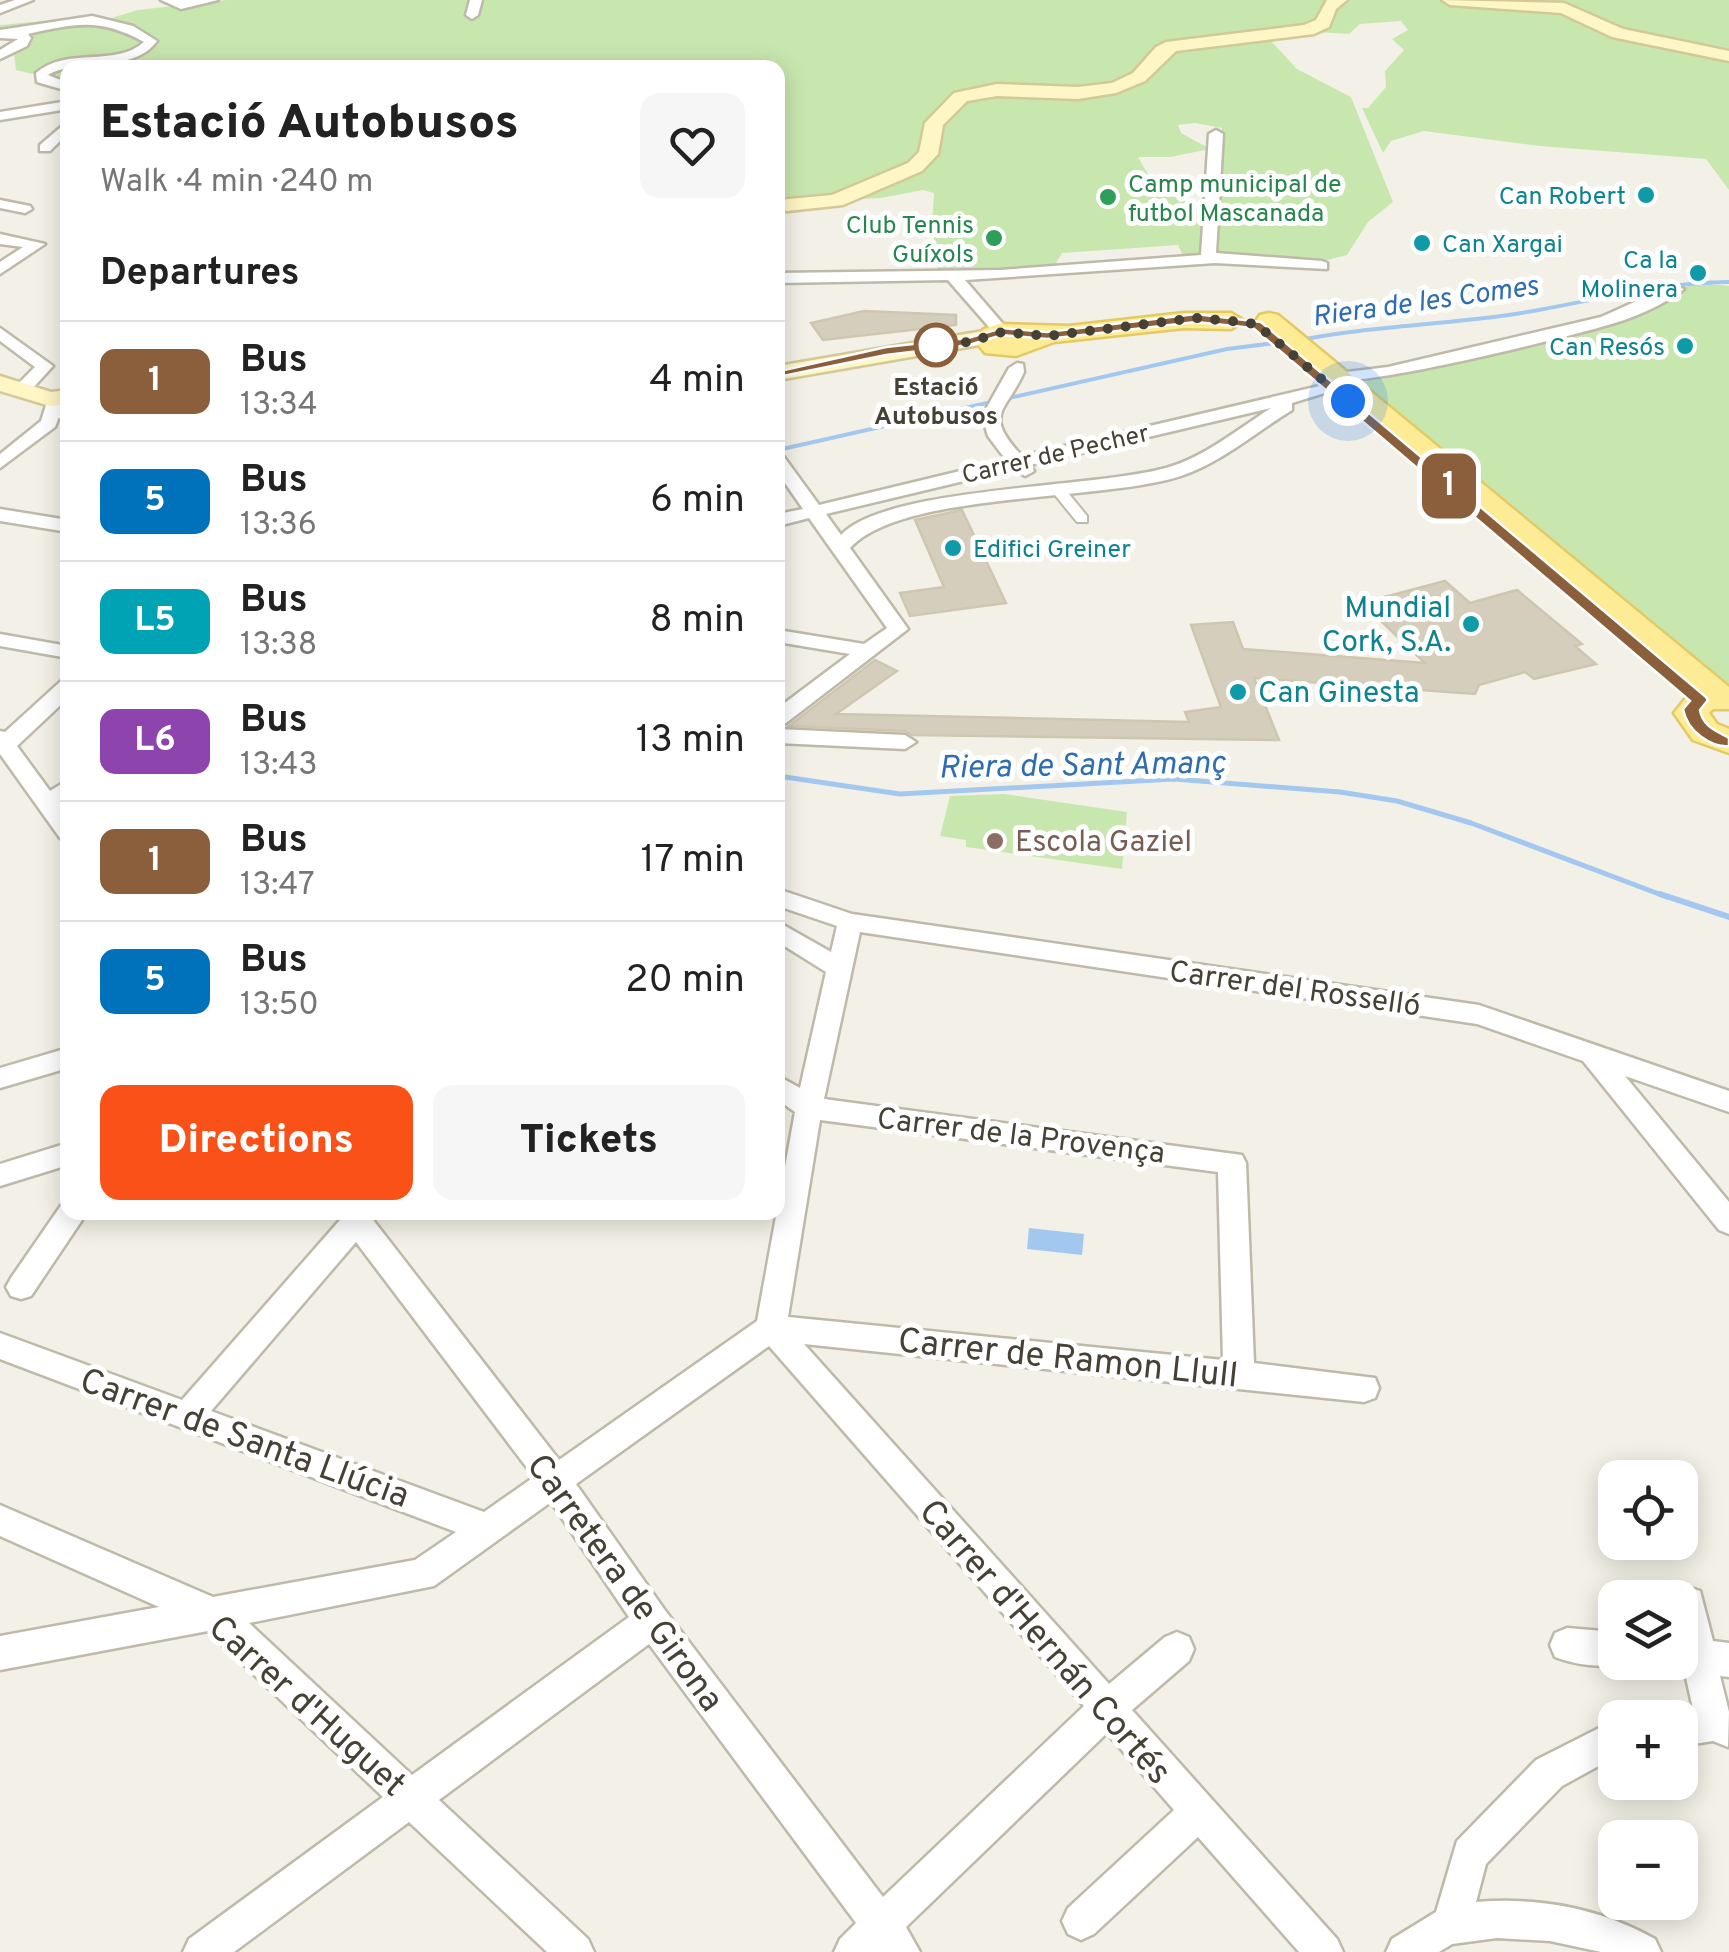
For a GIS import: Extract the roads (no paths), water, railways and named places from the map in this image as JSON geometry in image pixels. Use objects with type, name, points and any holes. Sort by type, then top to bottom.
[{"type":"main road","points":[[785,205],[836,201],[915,167],[928,154],[934,123],[950,103],[961,97],[997,90],[1066,94],[1116,88],[1138,77],[1162,50],[1172,46],[1308,30],[1323,23],[1329,6],[1339,0]]},
{"type":"main road","points":[[1450,0],[1564,8],[1618,33],[1729,56]]},
{"type":"main road","points":[[785,372],[866,355],[1256,324],[1339,383],[1714,699],[1692,709],[1694,720],[1705,732],[1729,742]]},
{"type":"street","points":[[0,9],[27,0]]},
{"type":"street","points":[[167,0],[181,5],[212,0]]},
{"type":"street","points":[[472,16],[476,0]]},
{"type":"street","points":[[0,34],[91,16],[124,23],[151,40],[145,50],[134,53],[73,60]]},
{"type":"street","points":[[0,55],[23,43],[25,38],[18,33]]},
{"type":"street","points":[[60,65],[42,72],[42,79],[60,85]]},
{"type":"street","points":[[0,116],[60,106]]},
{"type":"street","points":[[45,148],[60,133]]},
{"type":"street","points":[[1208,258],[1216,134]]},
{"type":"street","points":[[1,193],[25,209]]},
{"type":"street","points":[[0,239],[38,244],[0,269]]},
{"type":"street","points":[[785,278],[953,276],[1208,258],[1322,266]]},
{"type":"street","points":[[953,276],[1007,342],[990,422],[1000,444],[1039,492]]},
{"type":"street","name":"Carrer de Pecher","points":[[785,518],[1606,322],[1676,289]]},
{"type":"street","points":[[0,462],[49,423],[45,366],[4,329]]},
{"type":"street","points":[[839,548],[841,538],[852,529],[962,501],[1172,472],[1225,450],[1289,404],[1339,383]]},
{"type":"street","points":[[785,472],[898,628],[785,713]]},
{"type":"street","points":[[1060,492],[1082,519]]},
{"type":"street","points":[[0,515],[60,525]]},
{"type":"street","points":[[785,637],[867,651]]},
{"type":"street","points":[[0,640],[60,651]]},
{"type":"street","points":[[60,693],[2,741],[60,822]]},
{"type":"street","points":[[785,736],[905,742]]},
{"type":"street","points":[[48,806],[60,795]]},
{"type":"street","name":"Carrer del Rosselló","points":[[785,899],[850,922],[1479,1015],[1729,1102]]},
{"type":"street","points":[[0,1653],[422,1575],[771,1328],[810,1108],[850,922]]},
{"type":"street","points":[[785,936],[842,970]]},
{"type":"street","points":[[1588,1050],[1729,1222]]},
{"type":"street","points":[[0,1078],[60,1060]]},
{"type":"street","points":[[785,1091],[810,1108]]},
{"type":"street","name":"Carrer de la Provença","points":[[810,1108],[1232,1163],[1239,1373]]},
{"type":"street","points":[[0,1174],[60,1156]]},
{"type":"street","points":[[21,1287],[67,1220]]},
{"type":"street","points":[[188,1416],[351,1220]]},
{"type":"street","name":"Carretera de Girona","points":[[355,1220],[556,1483],[652,1621],[891,1938]]},
{"type":"street","name":"Carrer de Ramon Llull","points":[[771,1328],[1364,1388]]},
{"type":"street","name":"Carrer d'Hernán Cortés","points":[[771,1328],[1105,1710],[1324,1952]]},
{"type":"street","name":"Carrer de Santa Llúcia","points":[[0,1346],[489,1528]]},
{"type":"street","name":"Carrer d'Huguet","points":[[0,1520],[214,1614],[575,1952]]},
{"type":"street","points":[[202,1952],[652,1621]]},
{"type":"street","points":[[1567,1644],[1598,1647]]},
{"type":"street","points":[[853,1952],[891,1938],[1105,1710],[1177,1649]]},
{"type":"street","points":[[1703,1657],[1707,1727]]},
{"type":"street","points":[[1451,1925],[1470,1854],[1550,1773],[1598,1747]]},
{"type":"street","points":[[1081,1921],[1198,1812]]},
{"type":"street","points":[[1405,1952],[1451,1925],[1542,1919],[1625,1941],[1642,1952]]},
{"type":"water","points":[[1029,1228],[1084,1234],[1082,1255],[1027,1249]]},
{"type":"waterway","name":"Riera de les Comes","points":[[1300,340],[1515,314],[1675,285],[1729,282]]},
{"type":"waterway","name":"Riera de les Comes","points":[[785,448],[1227,349],[1283,342]]},
{"type":"waterway","name":"Riera de Sant Amanç","points":[[785,777],[900,794],[1174,779],[1340,792],[1397,801],[1471,823],[1667,897]]},
{"type":"waterway","name":"Riera de Sant Amanç","points":[[1660,894],[1729,917]]},
{"type":"place","name":"Can Robert","points":[[1646,195]]},
{"type":"place","name":"Camp municipal de futbol Mascanada","points":[[1108,197]]},
{"type":"place","name":"Club Tennis Guíxols","points":[[994,238]]},
{"type":"place","name":"Can Xargai","points":[[1422,243]]},
{"type":"place","name":"Ca la Molinera","points":[[1698,273]]},
{"type":"place","name":"Estació Autobusos","points":[[936,345]]},
{"type":"place","name":"Can Resós","points":[[1685,346]]},
{"type":"place","name":"Edifici Greiner","points":[[953,548]]},
{"type":"place","name":"Mundial Cork, S.A.","points":[[1471,624]]},
{"type":"place","name":"Can Ginesta","points":[[1238,692]]},
{"type":"place","name":"Escola Gaziel","points":[[995,841]]}]
